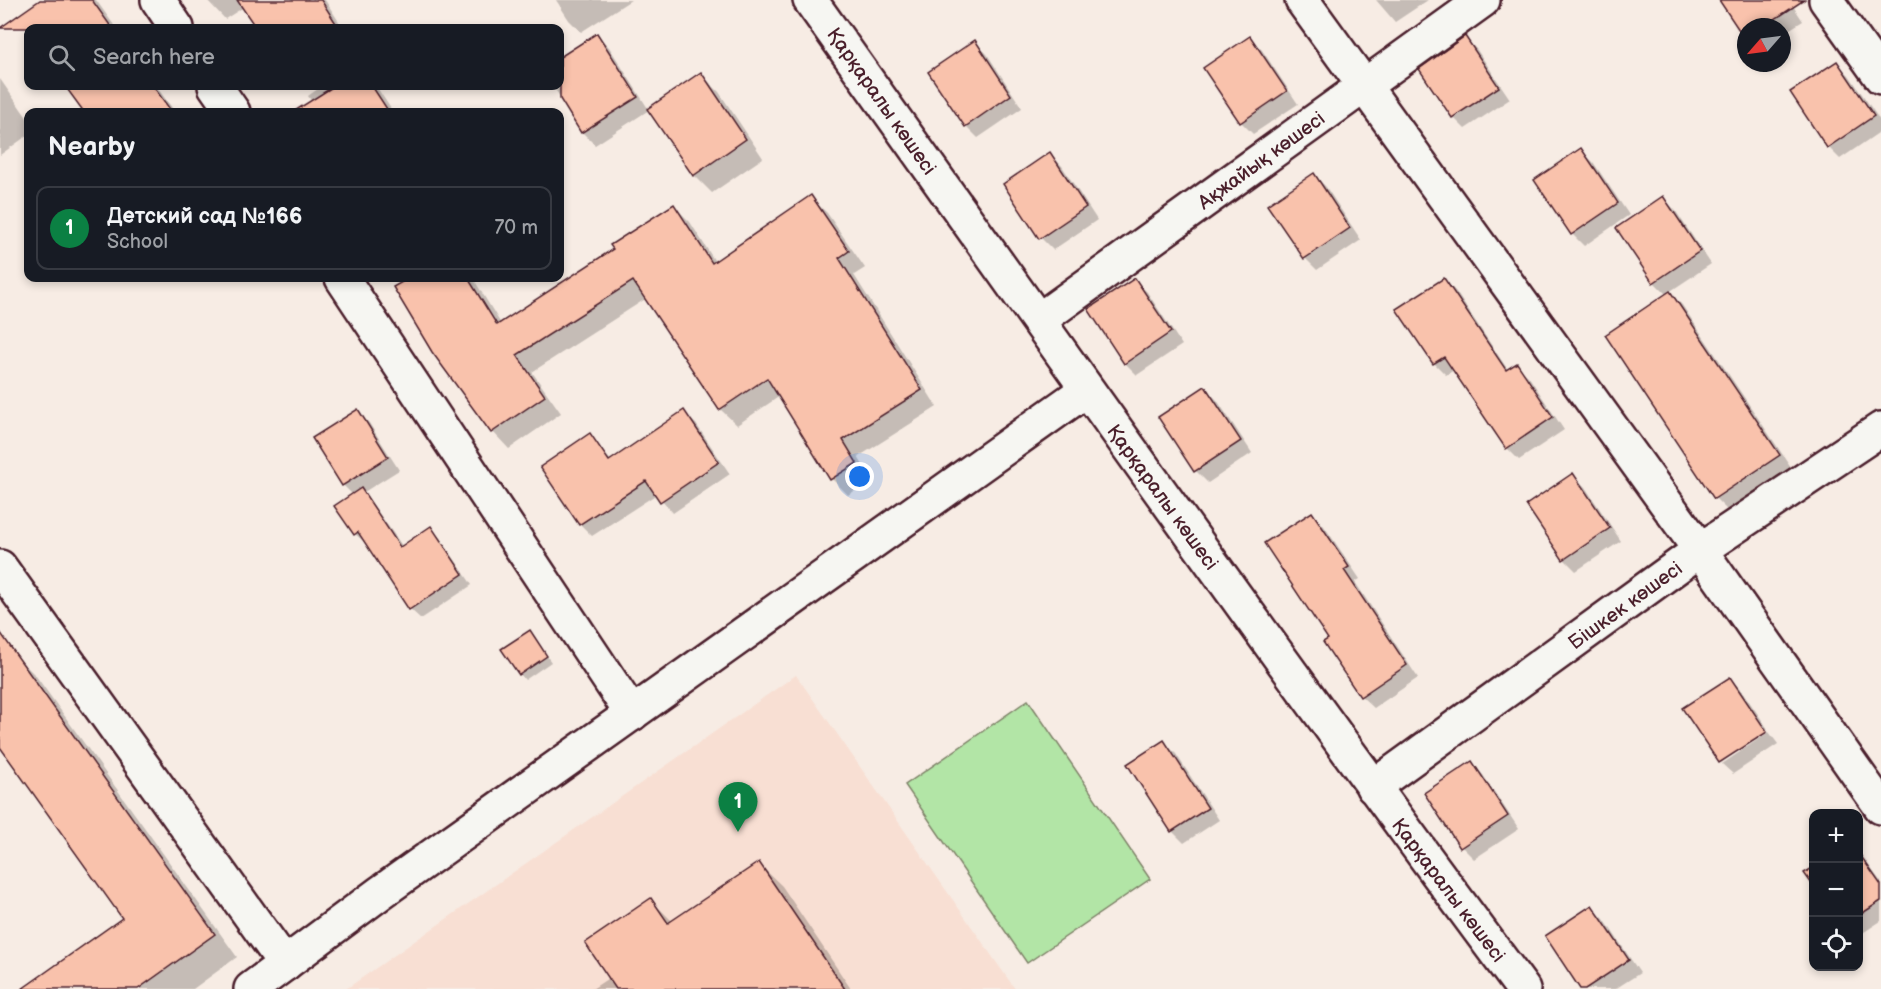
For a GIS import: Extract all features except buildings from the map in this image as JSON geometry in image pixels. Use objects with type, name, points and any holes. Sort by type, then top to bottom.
[{"type":"street","points":[[158,0],[174,24]]},
{"type":"street","name":"Қарқаралы көшесі","points":[[810,0],[1086,390],[1373,787],[1523,989]]},
{"type":"street","points":[[1302,0],[1700,550],[1881,807]]},
{"type":"street","name":"Ақжайық көшесі","points":[[1038,320],[1484,0]]},
{"type":"street","points":[[1826,0],[1881,77]]},
{"type":"street","points":[[218,90],[230,108]]},
{"type":"street","points":[[345,282],[632,714]]},
{"type":"street","points":[[251,989],[380,893],[1086,390]]},
{"type":"street","name":"Бішкек көшесі","points":[[1373,787],[1700,550],[1881,429]]},
{"type":"street","points":[[0,567],[285,964]]},
{"type":"shaded area","points":[[796,675],[1015,989],[346,989]]},
{"type":"green space","points":[[1028,700],[1150,879],[1027,963],[905,785]]},
{"type":"place","name":"Детский сад №166","points":[[738,832]]}]
